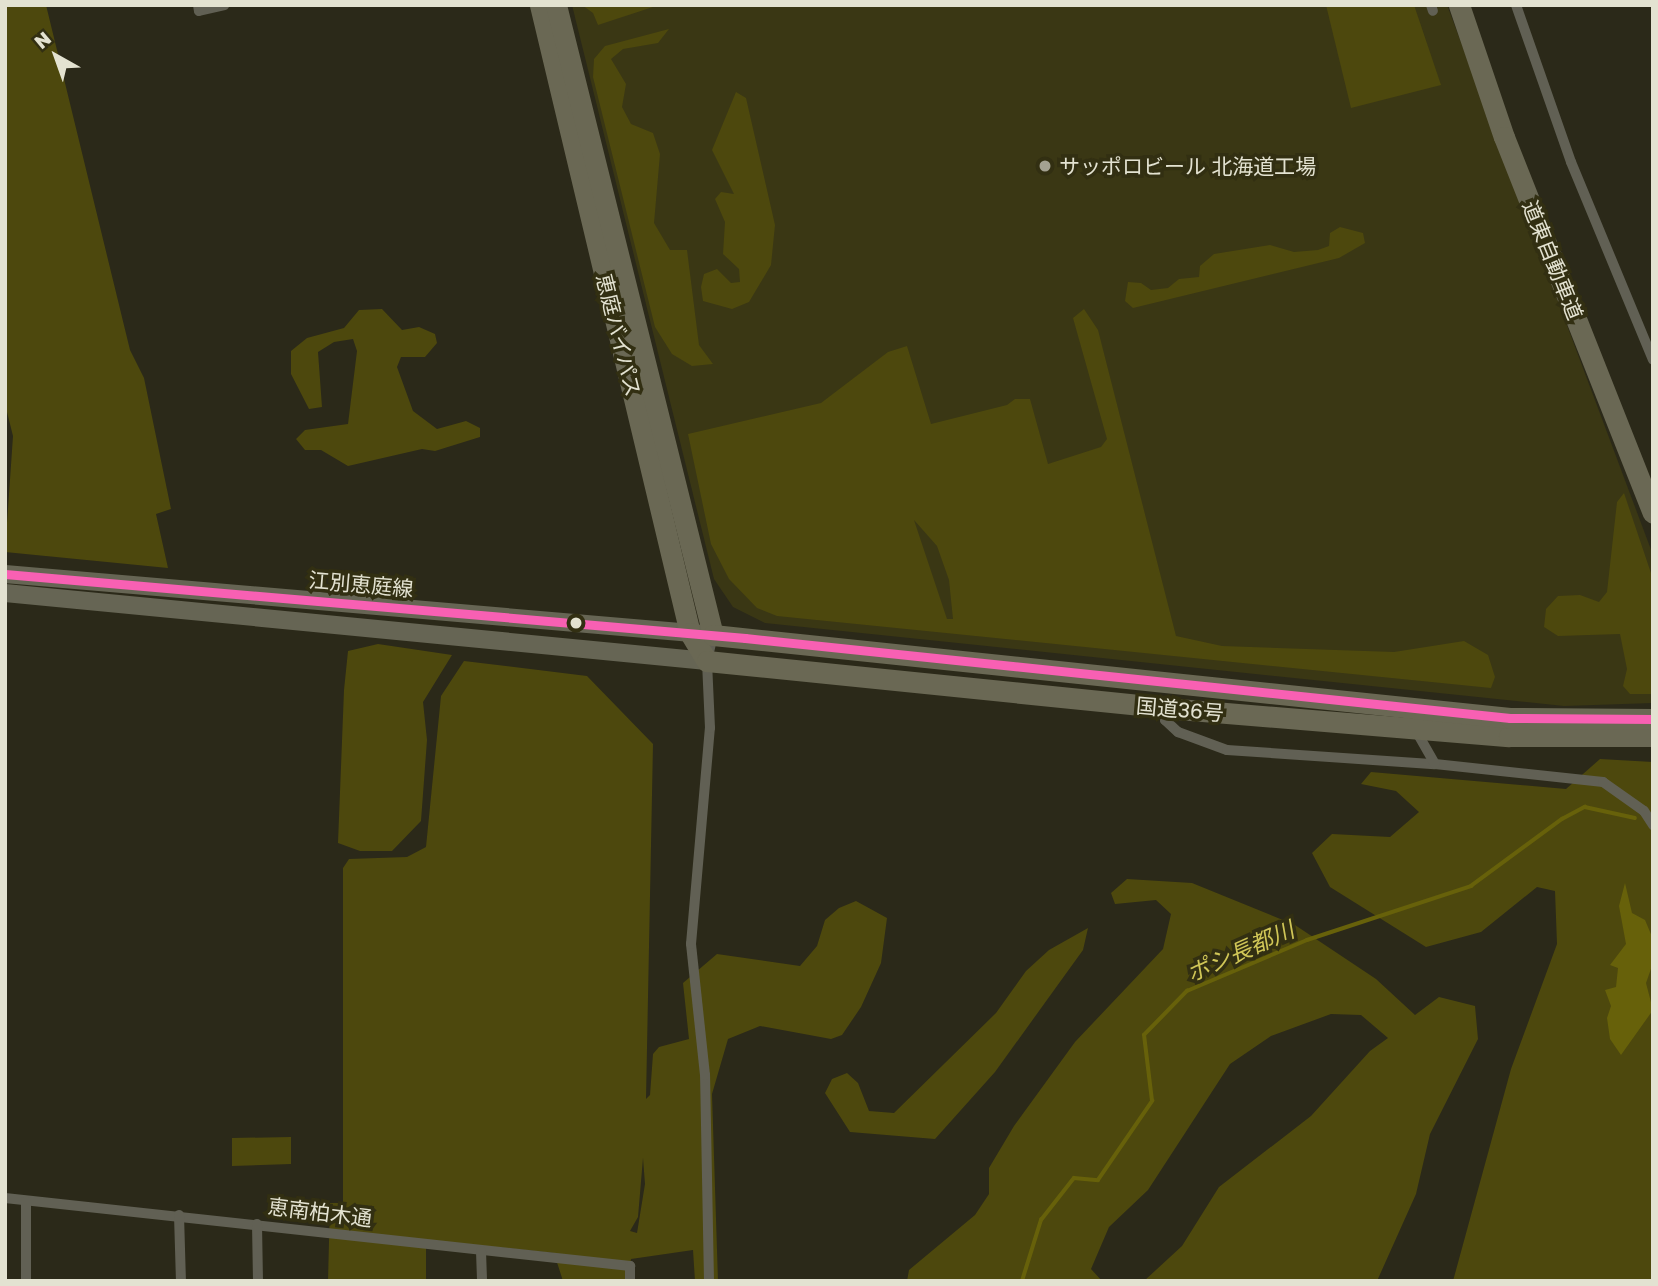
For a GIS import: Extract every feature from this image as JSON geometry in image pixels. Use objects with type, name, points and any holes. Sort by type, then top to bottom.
[{"type":"highway","name":"恵庭バイパス","points":[[540,5],[690,633],[707,661]]},
{"type":"highway","name":"恵庭バイパス","points":[[556,5],[713,635]]},
{"type":"highway","name":"道東自動車道","points":[[1459,5],[1504,137],[1653,513]]},
{"type":"highway","name":"国道36号","points":[[713,635],[1510,718],[1653,719]]},
{"type":"highway","name":"国道36号","points":[[707,661],[1166,708],[1581,740],[1653,736]]},
{"type":"main road","name":"江別恵庭線","points":[[5,574],[713,635]]},
{"type":"main road","name":"江別恵庭線","points":[[5,593],[707,661]]},
{"type":"street","points":[[198,5],[200,11],[224,5]]},
{"type":"street","points":[[1516,5],[1571,162],[1653,360]]},
{"type":"street","points":[[709,1281],[705,1075],[691,944],[710,728],[707,661],[713,635]]},
{"type":"street","points":[[1166,708],[1165,720],[1178,732],[1227,750],[1435,764],[1603,782],[1644,811],[1653,825]]},
{"type":"street","points":[[1414,726],[1435,764]]},
{"type":"street","name":"恵南柏木通","points":[[5,1198],[630,1266],[630,1281]]},
{"type":"street","points":[[26,1200],[26,1281]]},
{"type":"street","points":[[179,1215],[181,1281]]},
{"type":"street","points":[[257,1224],[258,1281]]},
{"type":"street","points":[[481,1251],[482,1281]]},
{"type":"shaded area","points":[[5,5],[46,5],[130,350],[144,378],[171,509],[156,514],[168,568],[5,552],[13,436],[5,404]]},
{"type":"shaded area","points":[[572,5],[1447,5],[1653,555],[1653,703],[1564,706],[765,623],[733,607],[714,579]]},
{"type":"shaded area","points":[[582,5],[659,5],[598,25],[593,13]]},
{"type":"shaded area","points":[[1326,5],[1414,5],[1441,85],[1351,108]]},
{"type":"shaded area","points":[[669,29],[658,43],[623,49],[611,59],[626,84],[622,107],[631,124],[653,133],[660,154],[654,223],[670,250],[687,250],[699,345],[713,364],[692,366],[672,354],[655,327],[593,77],[594,59],[605,46]]},
{"type":"shaded area","points":[[736,92],[746,98],[775,225],[771,265],[749,302],[732,309],[703,301],[701,287],[704,274],[717,269],[731,283],[740,282],[739,269],[723,254],[725,222],[715,199],[721,192],[734,194],[712,150]]},
{"type":"shaded area","points":[[1340,227],[1363,233],[1365,243],[1339,258],[1133,308],[1125,301],[1128,282],[1141,283],[1151,290],[1168,288],[1179,279],[1199,277],[1200,266],[1214,254],[1270,245],[1294,252],[1318,250],[1329,246],[1330,233]]},
{"type":"shaded area","points":[[382,309],[402,330],[419,327],[435,334],[437,343],[425,357],[401,357],[397,367],[413,411],[437,429],[466,421],[480,428],[480,437],[435,451],[422,449],[348,466],[321,450],[305,450],[296,439],[305,430],[348,424],[357,351],[353,339],[334,342],[318,352],[322,407],[309,409],[291,374],[291,351],[307,338],[344,328],[359,310]]},
{"type":"shaded area","points":[[1084,309],[1098,330],[1176,636],[1222,646],[1394,652],[1464,641],[1488,655],[1495,677],[1491,688],[777,616],[757,608],[729,579],[711,544],[688,434],[821,403],[888,352],[907,346],[931,424],[1007,405],[1015,399],[1030,399],[1048,464],[1101,447],[1107,439],[1073,318]],"holes":[[[914,520],[937,546],[949,580],[953,619],[947,619]]]},
{"type":"shaded area","points":[[1624,493],[1653,579],[1653,694],[1630,694],[1623,686],[1627,669],[1620,634],[1558,636],[1544,627],[1546,609],[1558,596],[1580,595],[1599,602],[1607,592],[1617,502]]},
{"type":"shaded area","points":[[378,644],[452,655],[423,702],[427,740],[421,821],[392,851],[360,851],[338,843],[344,690],[348,651]]},
{"type":"shaded area","points":[[464,661],[587,676],[653,744],[646,1099],[650,1095],[653,1054],[659,1047],[689,1039],[683,983],[717,954],[800,966],[817,946],[825,920],[839,908],[856,901],[887,918],[881,963],[861,1007],[842,1035],[831,1039],[760,1026],[728,1039],[712,1094],[718,1281],[695,1281],[693,1250],[631,1259],[628,1281],[563,1281],[554,1253],[426,1240],[426,1281],[328,1281],[330,1203],[343,1203],[343,868],[349,859],[407,857],[426,847],[441,696]],"holes":[[[643,1158],[645,1184],[637,1233],[630,1231],[638,1217]]]},
{"type":"shaded area","points":[[1600,759],[1653,762],[1653,1281],[1453,1281],[1511,1069],[1557,944],[1555,891],[1537,887],[1481,932],[1426,947],[1330,887],[1312,853],[1332,834],[1390,837],[1419,812],[1396,791],[1361,784],[1371,772],[1566,789]]},
{"type":"shaded area","points":[[1127,879],[1192,883],[1295,925],[1376,979],[1415,1015],[1439,997],[1475,1006],[1478,1039],[1430,1134],[1416,1194],[1377,1281],[1144,1281],[1182,1246],[1219,1187],[1311,1116],[1370,1051],[1388,1038],[1361,1015],[1331,1014],[1271,1036],[1230,1064],[1148,1190],[1109,1227],[1091,1269],[1102,1281],[907,1281],[909,1270],[975,1215],[989,1194],[989,1168],[1014,1126],[1075,1042],[1163,949],[1171,914],[1156,900],[1115,904],[1111,893]]},
{"type":"shaded area","points":[[1625,883],[1632,913],[1645,920],[1653,939],[1652,966],[1646,983],[1653,1010],[1621,1055],[1610,1039],[1607,1018],[1611,1006],[1605,990],[1616,987],[1618,968],[1610,965],[1626,944],[1619,906]]},
{"type":"shaded area","points":[[1088,928],[1083,950],[995,1072],[935,1139],[850,1132],[825,1093],[832,1079],[847,1073],[858,1083],[869,1111],[894,1113],[996,1013],[1026,971],[1049,950]]},
{"type":"shaded area","points":[[291,1137],[291,1164],[232,1166],[232,1138]]},
{"type":"waterway","name":"ポシ長都川","points":[[1022,1281],[1041,1220],[1074,1178],[1098,1180],[1152,1101],[1144,1035],[1187,991],[1307,940],[1471,886],[1562,819],[1585,807],[1635,818]]},
{"type":"transit line","points":[[5,574],[745,638],[1510,718],[1653,719]]},
{"type":"place","name":"サッポロビール 北海道工場","points":[[1045,166]]}]
